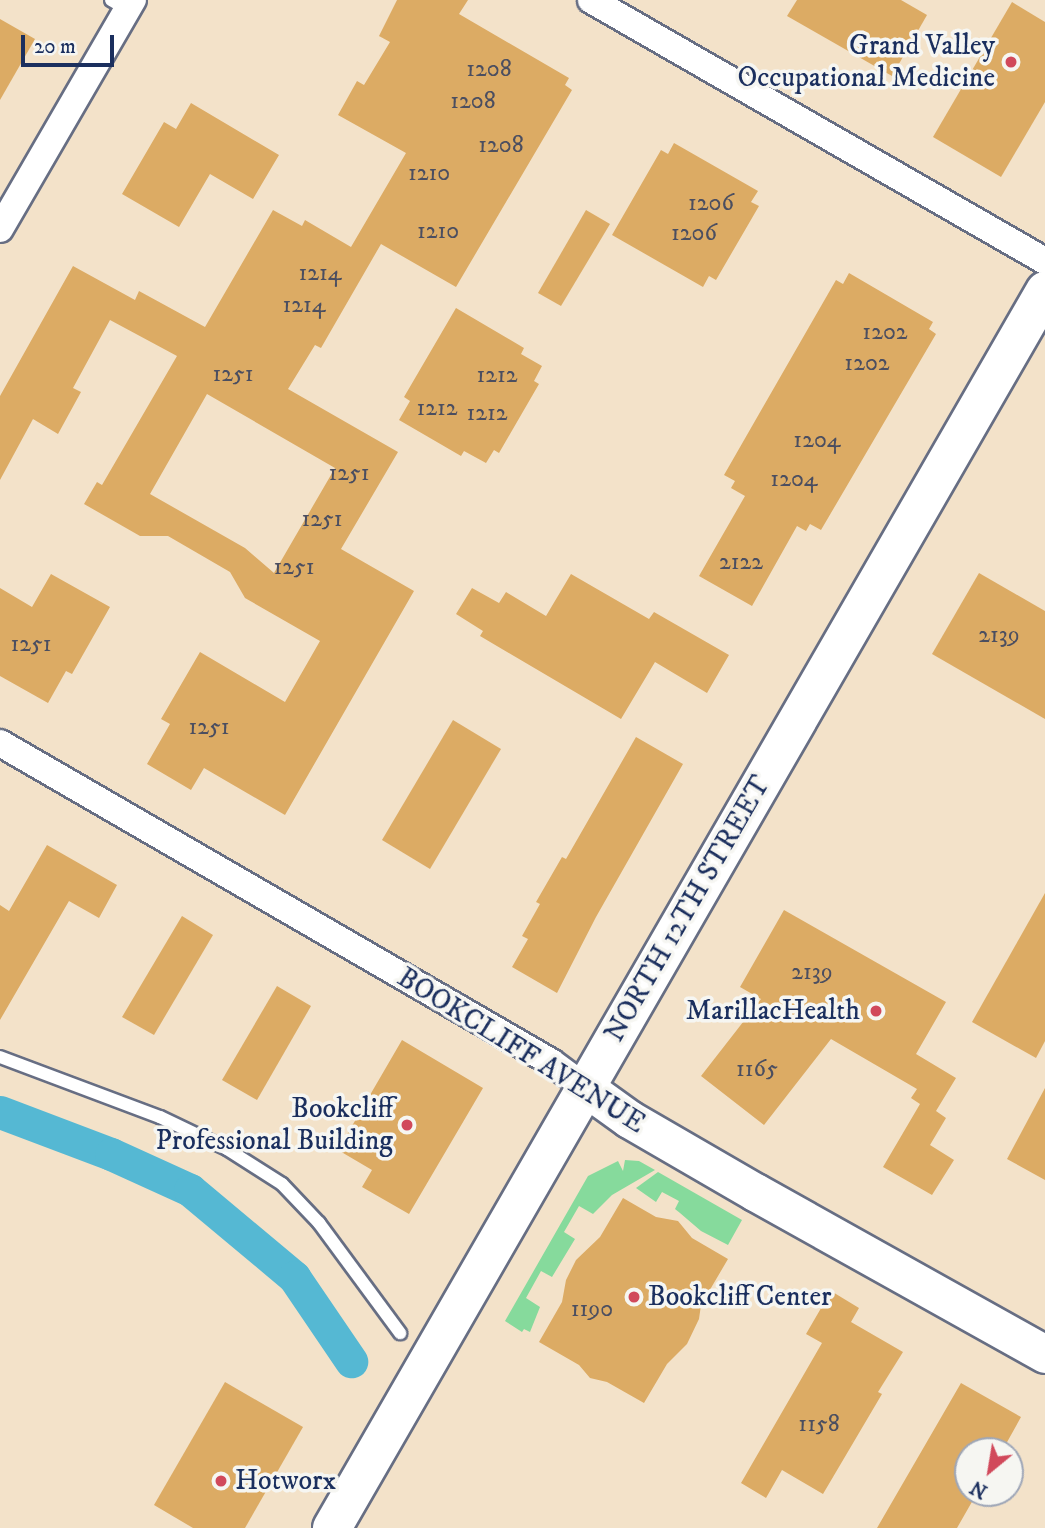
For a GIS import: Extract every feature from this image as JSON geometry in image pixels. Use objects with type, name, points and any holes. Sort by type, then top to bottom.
[{"type":"main road","name":"NORTH 12TH STREET","points":[[332,1528],[1045,291]]},
{"type":"street","points":[[591,0],[1045,261]]},
{"type":"street","points":[[0,229],[7,201],[124,3]]},
{"type":"street","name":"BOOKCLIFF AVENUE","points":[[0,743],[551,1062],[629,1119],[1045,1354]]},
{"type":"lane","points":[[0,1058],[160,1118],[227,1149],[282,1184],[320,1223],[400,1333]]},
{"type":"green space","points":[[625,1160],[639,1161],[655,1170],[612,1195],[593,1214],[579,1206],[564,1232],[575,1239],[552,1277],[541,1271],[526,1298],[540,1307],[530,1332],[524,1329],[522,1332],[505,1321],[588,1176],[618,1161],[623,1171]]},
{"type":"green space","points":[[658,1172],[742,1220],[728,1245],[701,1231],[675,1209],[679,1201],[662,1192],[656,1202],[636,1188]]},
{"type":"building","points":[[397,0],[468,0],[459,14],[569,78],[565,85],[572,90],[456,287],[381,244],[321,348],[315,345],[288,389],[398,452],[341,549],[414,591],[285,815],[204,768],[191,790],[147,764],[170,724],[161,719],[200,652],[285,702],[320,641],[245,598],[230,572],[168,536],[140,536],[84,504],[97,482],[102,485],[177,356],[110,320],[73,388],[81,392],[58,434],[33,419],[0,480],[0,396],[73,266],[135,300],[139,291],[205,327],[273,210],[302,226],[305,220],[351,247],[406,153],[338,115],[357,81],[364,85],[390,42],[379,36]],"holes":[[[207,394],[335,468],[274,573],[245,548],[150,494]]]},
{"type":"building","points":[[797,0],[901,0],[927,15],[892,76],[787,16]]},
{"type":"building","name":"Grand Valley Occupational Medicine","points":[[1012,2],[1045,22],[1045,102],[1001,177],[933,137]]},
{"type":"building","points":[[0,19],[35,39],[0,100]]},
{"type":"building","points":[[191,103],[279,155],[253,199],[210,174],[179,227],[122,194],[164,122],[176,129]]},
{"type":"building","points":[[674,143],[758,191],[751,202],[759,206],[716,280],[709,276],[703,287],[612,235],[661,150],[668,154]]},
{"type":"building","points":[[586,210],[610,224],[561,306],[538,293]]},
{"type":"building","points":[[849,273],[933,322],[929,329],[936,334],[821,530],[810,524],[806,531],[797,526],[752,606],[699,576],[745,496],[731,488],[735,481],[724,475],[836,280],[843,284]]},
{"type":"building","points":[[456,308],[524,348],[521,354],[542,366],[534,381],[539,384],[499,453],[494,450],[486,463],[464,451],[461,456],[399,420],[410,401],[404,397]]},
{"type":"building","points":[[979,573],[1045,611],[1045,719],[932,654]]},
{"type":"building","points":[[51,574],[110,607],[72,674],[66,671],[48,703],[0,676],[0,588],[32,607]]},
{"type":"building","points":[[571,574],[649,619],[654,612],[729,655],[707,693],[655,662],[621,719],[480,636],[483,631],[456,614],[472,588],[499,603],[506,592],[546,616]]},
{"type":"building","points":[[453,720],[501,749],[430,869],[382,840]]},
{"type":"building","points":[[636,737],[683,764],[596,917],[557,993],[512,967],[528,939],[522,936],[540,904],[536,902],[562,857],[566,859]]},
{"type":"building","points":[[47,845],[117,885],[99,918],[69,901],[0,1020],[0,905],[9,911]]},
{"type":"building","points":[[1045,893],[1045,1041],[1036,1058],[972,1022]]},
{"type":"building","points":[[784,910],[946,1002],[916,1054],[956,1078],[936,1111],[946,1118],[930,1145],[954,1160],[932,1195],[883,1167],[920,1104],[911,1098],[917,1089],[831,1039],[764,1125],[701,1076],[761,999],[740,987]]},
{"type":"building","points":[[182,916],[213,935],[154,1035],[122,1017]]},
{"type":"building","points":[[277,986],[311,1006],[257,1100],[222,1080]]},
{"type":"building","name":"Bookcliff Professional Building","points":[[402,1040],[483,1088],[409,1214],[362,1187],[372,1170],[338,1150]]},
{"type":"building","points":[[1045,1088],[1045,1180],[1007,1159]]},
{"type":"building","name":"Bookcliff Center","points":[[623,1198],[656,1217],[678,1221],[692,1238],[728,1259],[701,1305],[699,1319],[687,1344],[667,1364],[644,1403],[607,1382],[590,1378],[579,1365],[539,1342],[562,1302],[566,1280],[576,1260],[600,1237]]},
{"type":"building","points":[[831,1291],[859,1308],[851,1322],[903,1352],[878,1392],[882,1394],[823,1494],[782,1470],[766,1498],[741,1483],[822,1343],[806,1334]]},
{"type":"building","points":[[225,1382],[303,1427],[245,1528],[193,1528],[154,1505]]},
{"type":"building","points":[[961,1383],[1021,1417],[1010,1437],[954,1437],[954,1507],[969,1507],[957,1528],[877,1528]]},
{"type":"waterway","points":[[0,1112],[111,1154],[190,1190],[294,1277],[351,1361]]},
{"type":"place","name":"Grand Valley Occupational Medicine","points":[[1011,62]]},
{"type":"place","name":"MarillacHealth","points":[[876,1011]]},
{"type":"place","name":"Bookcliff Professional Building","points":[[407,1125]]},
{"type":"place","name":"Bookcliff Center","points":[[634,1297]]},
{"type":"place","name":"Hotworx","points":[[221,1481]]}]
